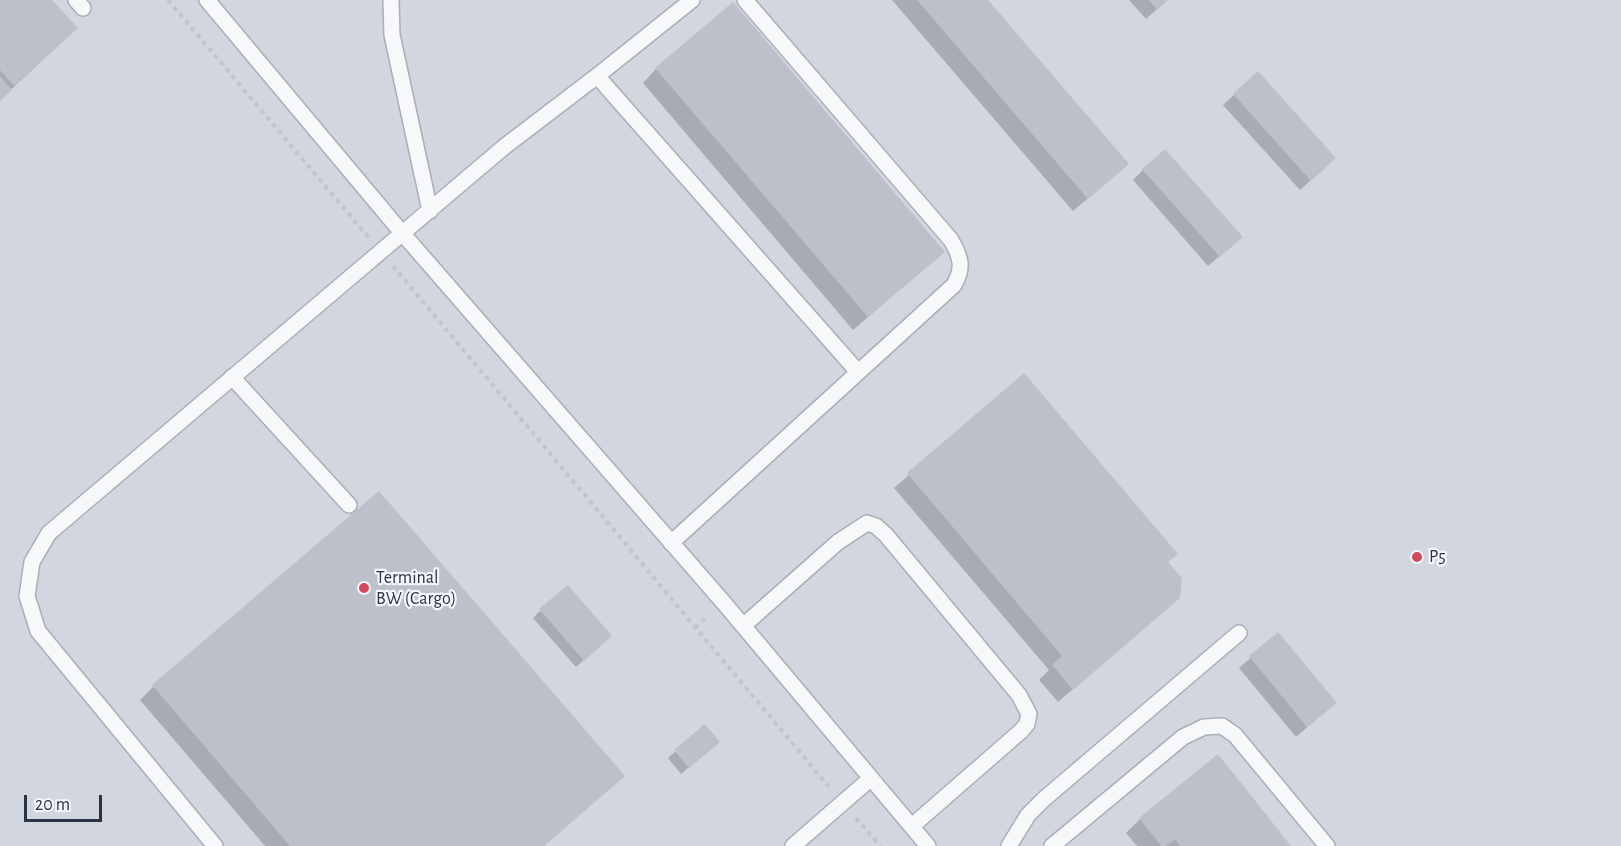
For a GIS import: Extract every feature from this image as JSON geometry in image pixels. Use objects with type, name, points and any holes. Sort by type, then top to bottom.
[{"type":"lane","points":[[207,0],[402,234],[743,626],[928,846]]},
{"type":"lane","points":[[391,0],[392,35],[430,211]]},
{"type":"lane","points":[[215,846],[38,631],[27,596],[32,562],[48,533],[504,147],[692,0]]},
{"type":"lane","points":[[671,543],[954,285],[961,272],[962,264],[959,253],[951,240],[745,0]]},
{"type":"lane","points":[[597,76],[858,372]]},
{"type":"lane","points":[[232,377],[349,505]]},
{"type":"lane","points":[[743,626],[838,542],[860,526],[867,523],[876,526],[886,535],[1019,695],[1029,714],[1027,724],[1021,731],[912,826]]},
{"type":"lane","points":[[1009,846],[1028,815],[1044,799],[1239,633]]},
{"type":"lane","points":[[1052,846],[1183,737],[1203,727],[1222,726],[1235,735],[1327,846]]},
{"type":"lane","points":[[793,846],[870,779]]},
{"type":"path","points":[[168,0],[880,846]]},
{"type":"shaded area","points":[[0,0],[1621,0],[1621,846],[0,846]]},
{"type":"building","points":[[0,0],[52,0],[78,28],[14,86],[0,70]]},
{"type":"building","points":[[917,0],[988,0],[1129,164],[1088,199]]},
{"type":"building","points":[[1149,0],[1168,0],[1157,10]]},
{"type":"building","points":[[733,2],[945,252],[868,317],[655,68]]},
{"type":"building","points":[[1258,71],[1336,158],[1311,181],[1233,94]]},
{"type":"building","points":[[0,76],[12,90],[0,101]]},
{"type":"building","points":[[1165,149],[1243,237],[1220,257],[1142,169]]},
{"type":"building","points":[[1024,373],[1178,554],[1168,562],[1182,578],[1180,598],[1073,690],[1052,665],[1062,656],[907,473]]},
{"type":"building","name":"Terminal BW (Cargo)","points":[[379,491],[625,776],[544,846],[290,846],[152,685]]},
{"type":"building","points":[[568,585],[612,636],[584,661],[539,609]]},
{"type":"building","points":[[1278,632],[1337,703],[1307,727],[1249,656]]},
{"type":"building","points":[[705,724],[720,742],[689,768],[674,750]]},
{"type":"building","points":[[1218,754],[1291,846],[1180,846],[1175,839],[1166,846],[1161,846],[1139,818]]},
{"type":"place","name":"P5","points":[[1417,557]]},
{"type":"place","name":"Terminal BW (Cargo)","points":[[364,588]]}]
